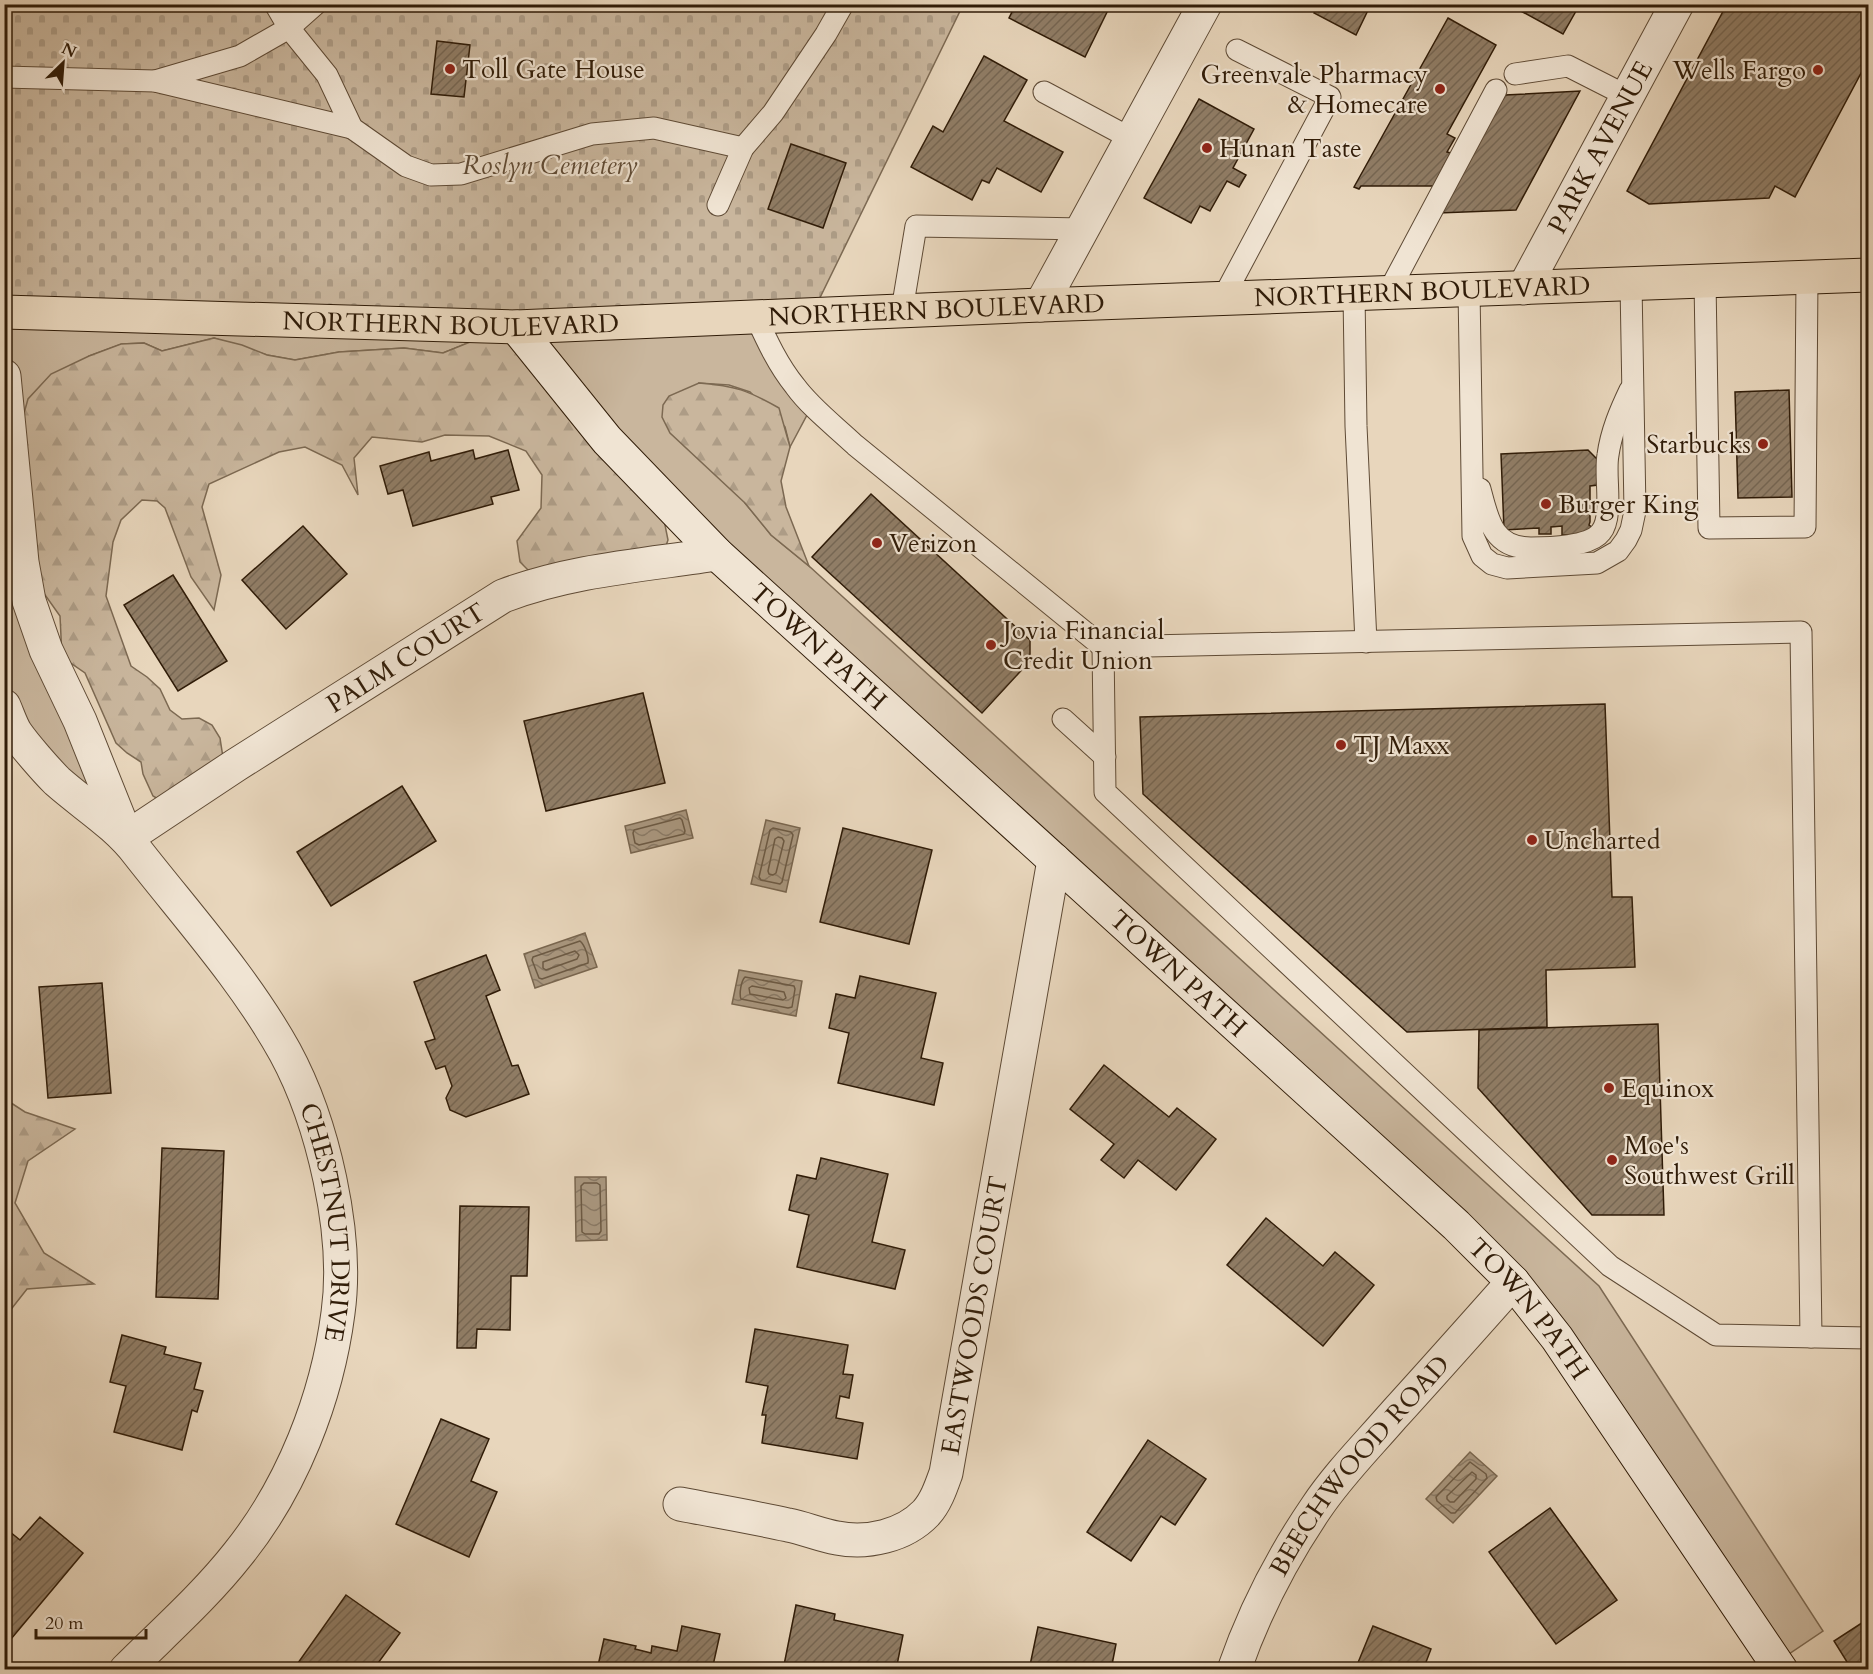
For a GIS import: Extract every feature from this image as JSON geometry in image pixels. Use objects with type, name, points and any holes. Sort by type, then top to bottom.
[{"type":"main road","name":"NORTHERN BOULEVARD","points":[[4,312],[516,327],[902,310],[1869,275]]},
{"type":"street","points":[[1041,305],[1205,4]]},
{"type":"street","name":"PARK AVENUE","points":[[1524,288],[1677,4]]},
{"type":"street","name":"TOWN PATH","points":[[516,327],[608,440],[717,554],[1456,1225],[1513,1282],[1557,1338],[1781,1670]]},
{"type":"street","name":"CHESTNUT DRIVE","points":[[4,376],[22,562],[29,601],[46,650],[80,721],[126,838]]},
{"type":"street","name":"PALM COURT","points":[[126,838],[503,596],[532,585],[564,577],[717,554]]},
{"type":"street","name":"CHESTNUT DRIVE","points":[[4,706],[16,733],[56,779],[126,838],[255,1002],[285,1053],[310,1106],[336,1210],[340,1253],[339,1311],[328,1367],[298,1456],[270,1507],[239,1554],[192,1606],[126,1670]]},
{"type":"street","name":"EASTWOODS COURT","points":[[680,1504],[794,1526],[835,1538],[862,1540],[887,1536],[910,1525],[926,1513],[938,1495],[946,1473],[1054,860]]},
{"type":"street","name":"BEECHWOOD ROAD","points":[[1234,1670],[1266,1593],[1292,1544],[1317,1506],[1347,1467],[1513,1282]]},
{"type":"lane","points":[[275,4],[289,28],[327,75],[352,128]]},
{"type":"lane","points":[[155,81],[240,56],[289,28],[316,4]]},
{"type":"lane","points":[[718,205],[743,148],[773,113],[826,34],[843,4]]},
{"type":"lane","points":[[1223,298],[1330,98],[1238,50]]},
{"type":"lane","points":[[1515,74],[1568,66],[1628,96]]},
{"type":"lane","points":[[4,77],[155,81],[352,128],[406,166],[431,176],[461,174],[592,134],[654,128],[743,148]]},
{"type":"lane","points":[[1388,293],[1496,90]]},
{"type":"lane","points":[[1044,92],[1132,139]]},
{"type":"lane","points":[[902,310],[916,226],[1083,229]]},
{"type":"lane","points":[[1705,281],[1709,528],[1805,527],[1807,278]]},
{"type":"lane","points":[[1469,290],[1473,536],[1482,556],[1492,564],[1507,568],[1597,563],[1618,551],[1631,530],[1635,511],[1631,284]]},
{"type":"lane","points":[[1354,294],[1356,426],[1366,642]]},
{"type":"lane","points":[[756,317],[773,353],[795,388],[855,445],[1103,647],[1801,633],[1811,1337]]},
{"type":"lane","points":[[1103,647],[1105,792],[1610,1266],[1716,1335],[1869,1338]]},
{"type":"lane","points":[[1063,719],[1105,757]]},
{"type":"green space","name":"Roslyn Cemetery","points":[[5,5],[963,5],[812,314],[5,312]]},
{"type":"green space","points":[[5,312],[747,317],[807,415],[790,447],[785,427],[750,392],[729,385],[699,383],[745,503],[771,535],[809,566],[1599,1286],[1823,1631],[1777,1662],[1557,1338],[470,342],[443,353],[404,348],[339,352],[295,360],[267,355],[214,338],[162,351],[144,343],[122,344],[89,356],[38,585],[46,596],[29,601],[126,838],[5,736]]},
{"type":"green space","points":[[214,338],[242,345],[267,355],[295,360],[339,352],[404,348],[443,353],[470,342],[518,342],[664,520],[668,540],[661,560],[536,578],[520,562],[517,541],[541,508],[542,475],[526,451],[489,436],[445,435],[422,442],[372,437],[354,458],[358,495],[342,465],[305,447],[279,452],[209,484],[202,507],[221,575],[214,610],[191,577],[165,508],[157,501],[142,500],[121,520],[113,542],[106,596],[131,666],[160,689],[170,710],[182,719],[199,718],[212,725],[220,738],[224,764],[176,810],[153,796],[143,774],[141,762],[116,743],[85,673],[62,657],[60,616],[38,585],[19,431],[28,399],[51,374],[121,344],[144,343],[162,351]]},
{"type":"green space","points":[[699,383],[741,390],[779,408],[790,447],[781,481],[786,507],[809,566],[771,535],[745,503],[670,433],[662,417],[663,405],[669,396]]},
{"type":"green space","points":[[5,1099],[25,1112],[75,1129],[28,1161],[15,1203],[44,1253],[94,1284],[27,1289],[5,1317]]},
{"type":"water","points":[[686,810],[693,838],[631,853],[625,826]]},
{"type":"water","points":[[766,820],[800,828],[786,892],[751,884]]},
{"type":"water","points":[[585,933],[597,967],[535,988],[524,954]]},
{"type":"water","points":[[739,970],[802,981],[796,1016],[732,1004]]},
{"type":"water","points":[[575,1177],[606,1177],[607,1240],[576,1241]]},
{"type":"water","points":[[1470,1452],[1497,1476],[1453,1523],[1426,1499]]},
{"type":"building","points":[[1016,4],[1111,4],[1085,57],[1009,18]]},
{"type":"building","points":[[1319,4],[1371,4],[1356,35],[1314,13]]},
{"type":"building","points":[[1508,4],[1580,4],[1563,34]]},
{"type":"building","points":[[1727,4],[1868,4],[1868,60],[1795,197],[1775,186],[1769,198],[1649,204],[1627,191]]},
{"type":"building","name":"Greenvale Pharmacy & Homecare","points":[[1448,18],[1496,45],[1447,134],[1455,138],[1447,152],[1451,153],[1443,167],[1448,166],[1437,186],[1361,186],[1359,189],[1354,187]]},
{"type":"building","name":"Toll Gate House","points":[[437,41],[470,45],[464,97],[431,94]]},
{"type":"building","points":[[984,56],[1027,80],[1004,121],[1063,152],[1041,192],[997,168],[989,183],[982,180],[972,200],[911,167],[933,126],[943,132]]},
{"type":"building","points":[[1580,91],[1516,210],[1439,213],[1505,95]]},
{"type":"building","name":"Hunan Taste","points":[[1199,99],[1254,129],[1233,168],[1246,175],[1239,187],[1227,181],[1210,211],[1200,206],[1191,223],[1144,198]]},
{"type":"building","points":[[791,144],[846,163],[823,228],[768,209]]},
{"type":"building","name":"Starbucks","points":[[1789,390],[1792,497],[1738,498],[1735,392]]},
{"type":"building","points":[[1863,435],[1868,435],[1868,542],[1866,542]]},
{"type":"building","points":[[473,450],[475,459],[508,450],[519,490],[491,497],[493,504],[413,526],[403,490],[388,494],[380,466],[429,452],[431,461]]},
{"type":"building","name":"Burger King","points":[[1588,450],[1597,459],[1598,485],[1590,486],[1589,525],[1593,528],[1583,534],[1562,535],[1562,526],[1551,527],[1551,534],[1539,534],[1539,528],[1504,530],[1501,454]]},
{"type":"building","points":[[871,494],[1030,640],[1030,661],[982,713],[812,557]]},
{"type":"building","points":[[303,526],[347,574],[286,629],[242,580]]},
{"type":"building","points":[[173,575],[227,661],[178,691],[124,605]]},
{"type":"building","points":[[643,693],[665,783],[546,811],[524,721]]},
{"type":"building","points":[[1605,704],[1612,897],[1632,897],[1635,967],[1546,970],[1547,1027],[1407,1032],[1143,794],[1140,717]]},
{"type":"building","points":[[402,786],[436,841],[331,906],[297,852]]},
{"type":"building","points":[[843,828],[932,850],[909,944],[820,922]]},
{"type":"building","points":[[486,955],[500,990],[486,996],[512,1066],[518,1065],[529,1094],[466,1117],[450,1110],[446,1098],[452,1086],[445,1066],[436,1069],[425,1042],[435,1039],[414,982]]},
{"type":"building","points":[[860,976],[936,993],[921,1058],[943,1063],[934,1105],[838,1083],[849,1033],[829,1028],[836,994],[855,998]]},
{"type":"building","points":[[102,983],[111,1093],[48,1098],[39,987]]},
{"type":"building","points":[[1658,1024],[1664,1215],[1592,1215],[1478,1088],[1479,1030]]},
{"type":"building","points":[[1104,1065],[1169,1117],[1177,1108],[1216,1139],[1176,1190],[1138,1160],[1124,1178],[1101,1160],[1114,1144],[1070,1109]]},
{"type":"building","points":[[162,1148],[224,1151],[218,1299],[156,1297]]},
{"type":"building","points":[[821,1158],[888,1174],[872,1242],[905,1250],[895,1289],[797,1267],[809,1215],[789,1210],[797,1175],[816,1179]]},
{"type":"building","points":[[460,1206],[529,1207],[527,1276],[511,1276],[510,1330],[477,1329],[476,1348],[457,1348]]},
{"type":"building","points":[[1266,1218],[1323,1266],[1335,1252],[1374,1285],[1323,1346],[1227,1265]]},
{"type":"building","points":[[755,1329],[848,1345],[843,1374],[853,1375],[849,1398],[840,1396],[836,1418],[863,1423],[857,1459],[762,1443],[766,1415],[762,1415],[768,1386],[746,1382]]},
{"type":"building","points":[[122,1335],[166,1347],[164,1354],[201,1363],[194,1389],[203,1391],[197,1412],[192,1410],[182,1450],[114,1432],[126,1386],[110,1382]]},
{"type":"building","points":[[441,1419],[489,1439],[471,1481],[497,1492],[469,1557],[396,1524]]},
{"type":"building","points":[[1148,1440],[1206,1479],[1175,1525],[1161,1516],[1131,1561],[1087,1532]]},
{"type":"building","points":[[1550,1508],[1617,1600],[1556,1644],[1489,1552]]},
{"type":"building","points":[[40,1517],[83,1553],[11,1639],[4,1634],[4,1527],[20,1540]]},
{"type":"building","points":[[346,1595],[400,1633],[373,1670],[293,1670]]},
{"type":"building","points":[[796,1605],[835,1614],[834,1620],[903,1635],[896,1670],[783,1670]]},
{"type":"building","points":[[1868,1619],[1868,1670],[1852,1670],[1834,1641]]},
{"type":"building","points":[[682,1626],[720,1634],[712,1670],[597,1670],[604,1639],[636,1646],[635,1649],[651,1653],[652,1646],[677,1651]]},
{"type":"building","points":[[1373,1626],[1431,1649],[1423,1670],[1355,1670]]},
{"type":"building","points":[[1038,1627],[1116,1644],[1111,1670],[1029,1670]]},
{"type":"place","name":"Toll Gate House","points":[[450,69]]},
{"type":"place","name":"Wells Fargo","points":[[1818,70]]},
{"type":"place","name":"Greenvale Pharmacy & Homecare","points":[[1440,89]]},
{"type":"place","name":"Hunan Taste","points":[[1207,148]]},
{"type":"place","name":"Starbucks","points":[[1763,444]]},
{"type":"place","name":"Burger King","points":[[1546,504]]},
{"type":"place","name":"Verizon","points":[[877,543]]},
{"type":"place","name":"Jovia Financial Credit Union","points":[[991,645]]},
{"type":"place","name":"TJ Maxx","points":[[1341,745]]},
{"type":"place","name":"Uncharted","points":[[1532,840]]},
{"type":"place","name":"Equinox","points":[[1609,1088]]},
{"type":"place","name":"Moe's Southwest Grill","points":[[1612,1160]]}]
